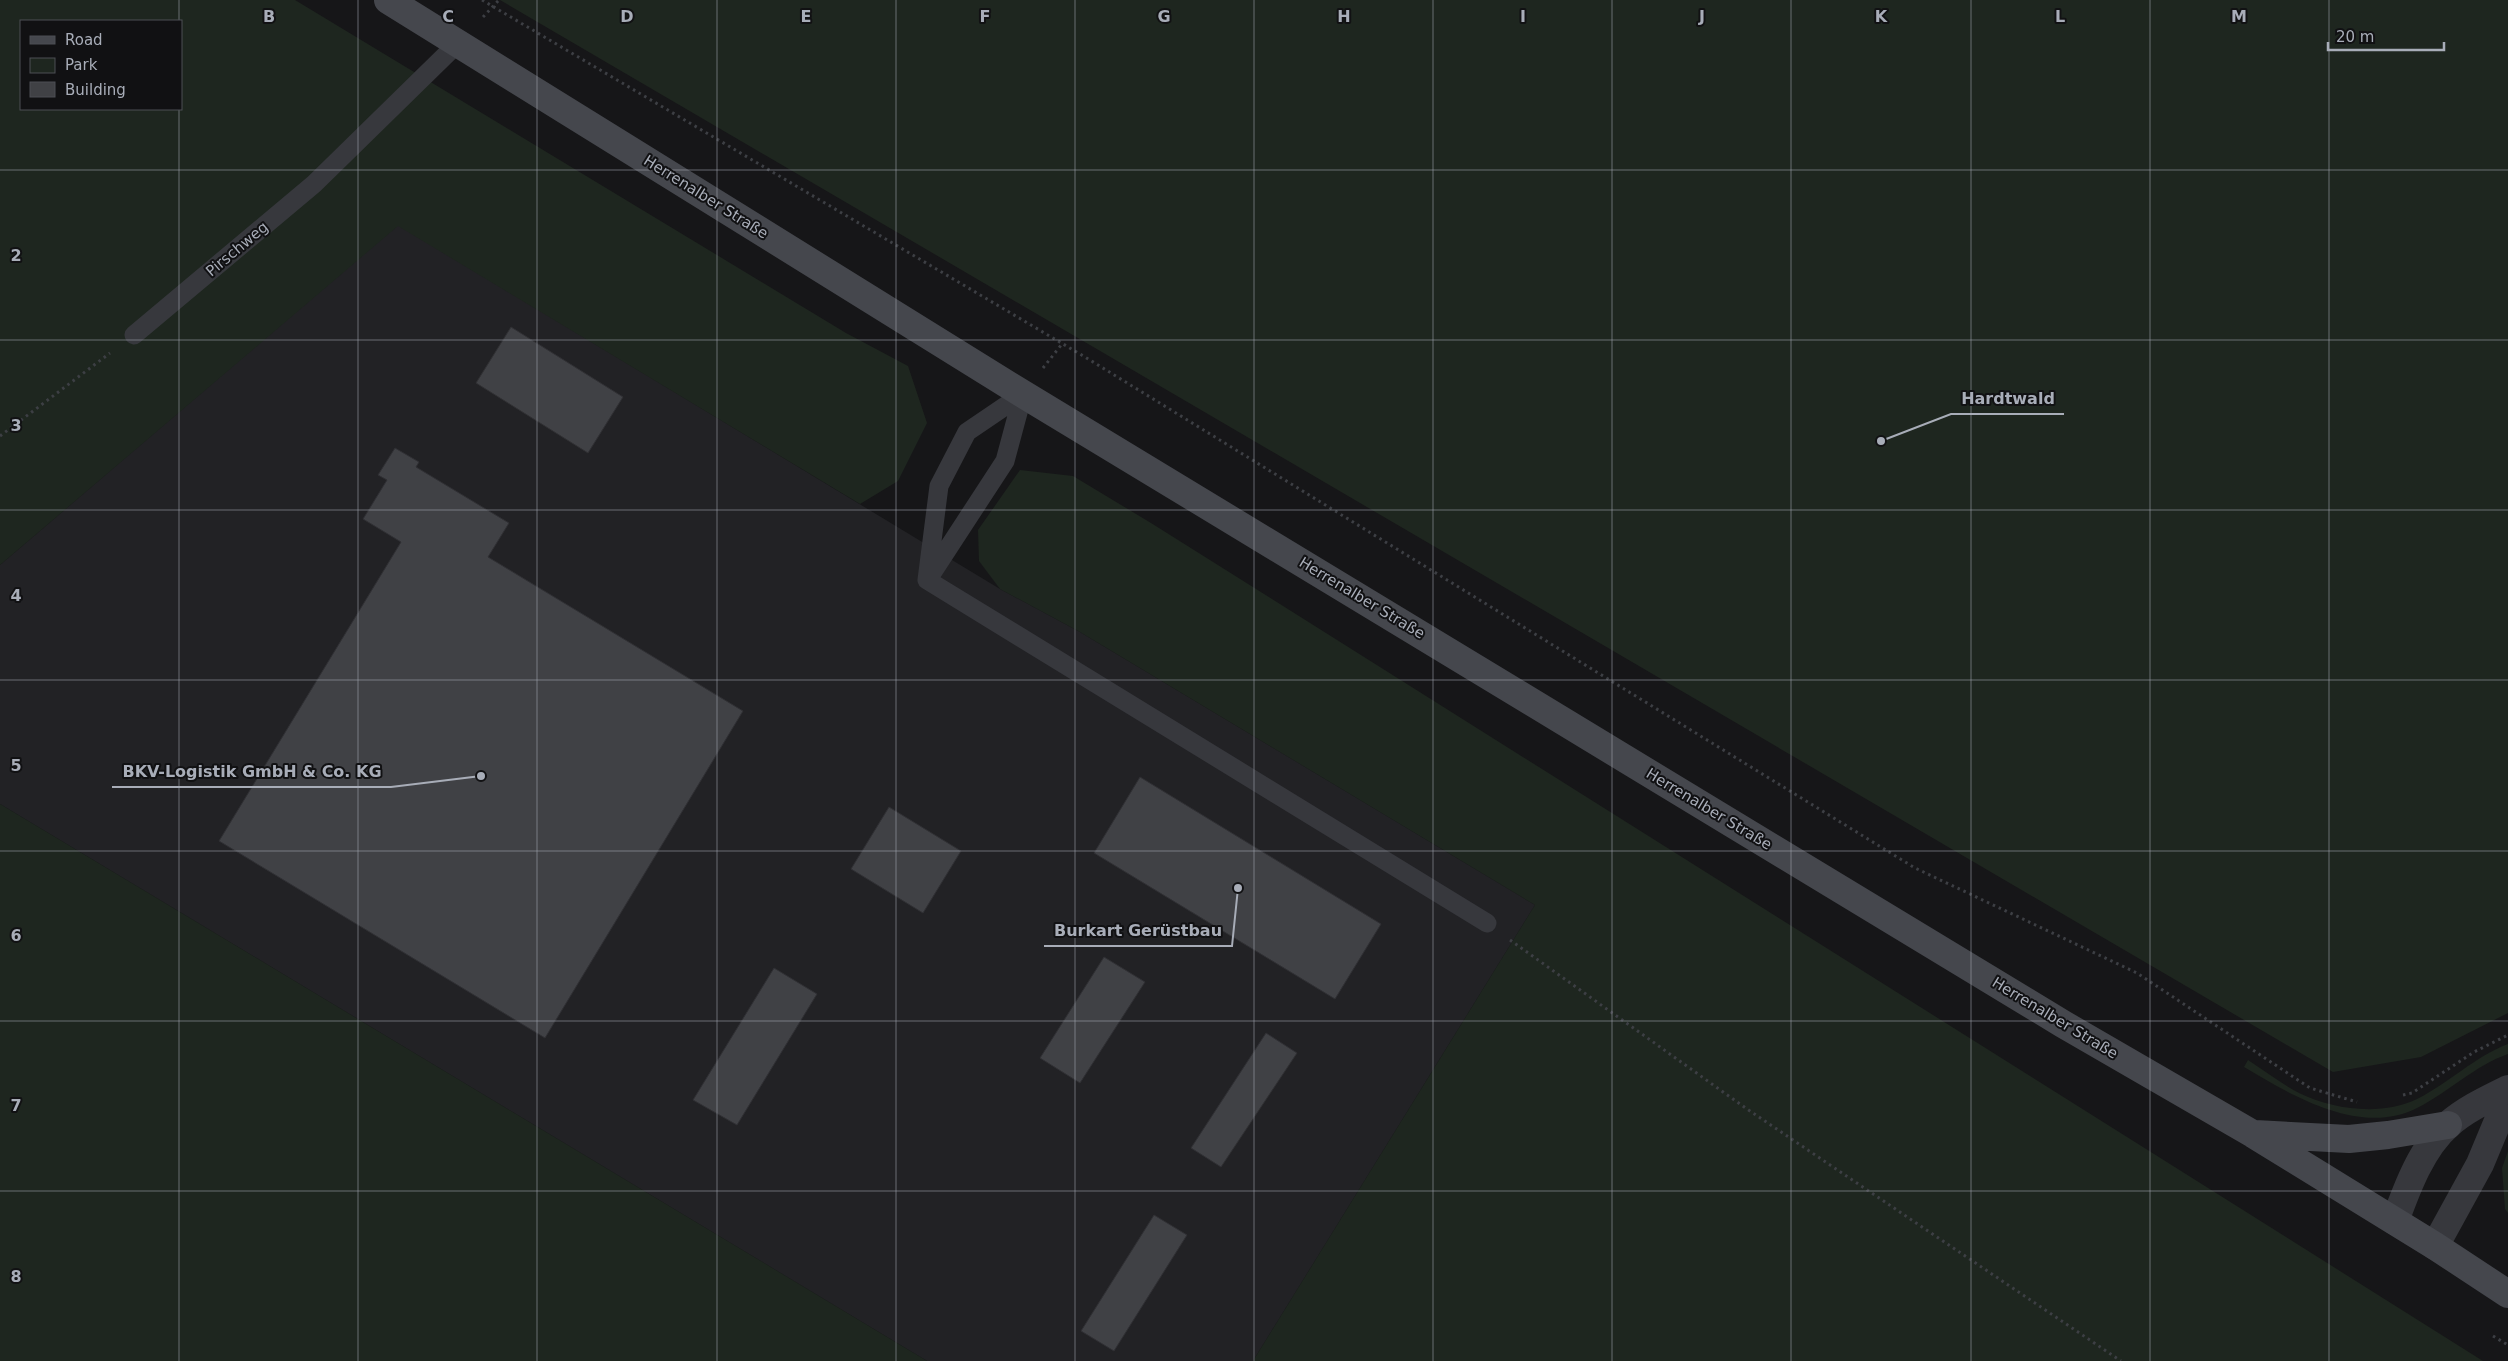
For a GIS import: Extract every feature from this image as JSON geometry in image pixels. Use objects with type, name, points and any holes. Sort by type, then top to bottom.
[{"type":"main road","name":"Herrenalber Straße","points":[[388,0],[1023,394],[2063,1024],[2253,1134],[2435,1246],[2508,1294]]},
{"type":"main road","points":[[2253,1134],[2349,1139],[2388,1136],[2448,1124]]},
{"type":"street","points":[[2395,1221],[2422,1158],[2448,1124],[2478,1104],[2508,1089]]},
{"type":"street","points":[[2435,1246],[2480,1164],[2508,1097]]},
{"type":"lane","name":"Pirschweg","points":[[134,335],[314,184],[458,43]]},
{"type":"lane","points":[[927,580],[939,486],[967,432],[1023,394]]},
{"type":"lane","points":[[927,580],[1004,461],[1023,394]]},
{"type":"lane","points":[[927,580],[1487,923]]},
{"type":"path","points":[[482,0],[1085,358],[1915,868],[2136,973],[2310,1088],[2334,1097],[2367,1102]]},
{"type":"path","points":[[0,436],[134,335]]},
{"type":"path","points":[[1487,923],[1747,1109],[2121,1361]]},
{"type":"path","points":[[2394,1098],[2412,1093],[2474,1052],[2508,1035]]},
{"type":"path","points":[[2493,1336],[2508,1345]]},
{"type":"shaded area","points":[[398,225],[1000,589],[1080,632],[1535,905],[1253,1361],[927,1361],[0,804],[0,565]]},
{"type":"green space","points":[[0,0],[295,0],[846,333],[908,366],[927,423],[898,481],[860,504],[398,226],[0,565]]},
{"type":"green space","points":[[500,0],[2508,0],[2508,1013],[2421,1057],[2333,1072]]},
{"type":"green space","points":[[1020,470],[1073,476],[1151,523],[2483,1361],[1253,1361],[1535,905],[1080,632],[1000,589],[979,561],[978,530]]},
{"type":"green space","points":[[0,804],[927,1361],[0,1361]]},
{"type":"green space","points":[[2508,1044],[2508,1054],[2484,1065],[2429,1102],[2395,1116],[2373,1118],[2327,1109],[2304,1100],[2244,1067],[2248,1060],[2299,1093],[2327,1104],[2358,1109],[2389,1108],[2429,1093],[2484,1056]]},
{"type":"green space","points":[[2508,1151],[2508,1213],[2505,1209],[2502,1168]]},
{"type":"building","points":[[511,327],[623,397],[588,453],[476,383]]},
{"type":"building","points":[[395,448],[419,462],[416,467],[509,523],[488,557],[743,711],[545,1038],[219,841],[401,542],[363,519],[387,480],[378,475]]},
{"type":"building","points":[[1140,777],[1381,924],[1335,999],[1094,853]]},
{"type":"building","points":[[889,807],[961,851],[923,913],[851,869]]},
{"type":"building","points":[[1104,957],[1145,982],[1080,1083],[1040,1058]]},
{"type":"building","points":[[774,968],[817,994],[737,1125],[693,1100]]},
{"type":"building","points":[[1266,1033],[1297,1053],[1221,1167],[1191,1148]]},
{"type":"building","points":[[1154,1215],[1187,1235],[1114,1351],[1081,1331]]},
{"type":"place","name":"Hardtwald","points":[[1881,441]]},
{"type":"place","name":"BKV-Logistik GmbH & Co. KG","points":[[481,776]]},
{"type":"place","name":"Burkart Gerüstbau","points":[[1238,888]]}]
